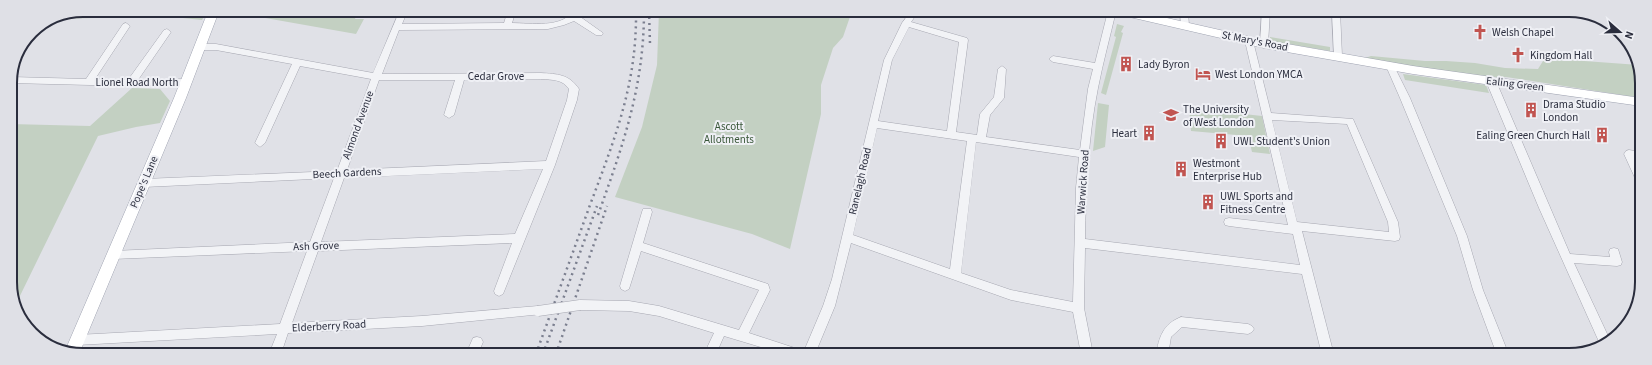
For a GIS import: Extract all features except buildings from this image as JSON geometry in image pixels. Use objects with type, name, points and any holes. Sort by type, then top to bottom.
[{"type":"main road","name":"Pope's Lane","points":[[74,347],[212,17]]},
{"type":"main road","name":"St Mary's Road","points":[[1147,17],[1249,41],[1390,66]]},
{"type":"main road","name":"Ealing Green","points":[[1390,66],[1635,101]]},
{"type":"street","name":"Almond Avenue","points":[[277,348],[376,77],[401,17]]},
{"type":"street","points":[[506,26],[509,17]]},
{"type":"street","points":[[396,27],[548,26],[564,23],[572,17]]},
{"type":"street","points":[[580,17],[599,33]]},
{"type":"street","name":"Ranelagh Road","points":[[812,348],[829,306],[847,237],[888,60],[906,23],[910,17]]},
{"type":"street","name":"Warwick Road","points":[[1086,348],[1078,308],[1084,154],[1093,89],[1110,17]]},
{"type":"street","points":[[1184,17],[1185,26]]},
{"type":"street","points":[[1264,44],[1266,17]]},
{"type":"street","points":[[1336,17],[1338,56]]},
{"type":"street","points":[[906,23],[964,40],[950,135]]},
{"type":"street","name":"Lionel Road North","points":[[88,82],[126,26]]},
{"type":"street","points":[[131,83],[167,32]]},
{"type":"street","points":[[1249,41],[1292,223],[1296,228],[1308,270],[1326,348]]},
{"type":"street","name":"Cedar Grove","points":[[200,47],[216,47],[376,77],[542,76],[561,77],[569,81],[574,89],[572,100],[550,166],[519,238],[499,291]]},
{"type":"street","points":[[1053,59],[1098,67]]},
{"type":"street","points":[[260,143],[298,62]]},
{"type":"street","points":[[1390,66],[1405,98],[1462,236],[1478,290],[1500,348]]},
{"type":"street","points":[[955,274],[977,139],[985,114],[999,98],[1002,69]]},
{"type":"street","points":[[449,115],[461,76]]},
{"type":"street","name":"Lionel Road North","points":[[17,80],[131,83],[186,82]]},
{"type":"street","points":[[1491,81],[1566,258],[1603,338]]},
{"type":"street","points":[[1229,222],[1395,237],[1393,222],[1350,121],[1266,116]]},
{"type":"street","points":[[873,124],[1084,154]]},
{"type":"street","points":[[1635,155],[1628,154],[1635,167]]},
{"type":"street","name":"Beech Gardens","points":[[144,183],[550,166]]},
{"type":"street","points":[[625,286],[647,212]]},
{"type":"street","points":[[847,237],[1011,295],[1078,308]]},
{"type":"street","name":"Ash Grove","points":[[113,255],[519,238]]},
{"type":"street","points":[[1080,244],[1308,270]]},
{"type":"street","points":[[638,246],[764,287],[765,290],[742,336]]},
{"type":"street","points":[[1566,258],[1617,262],[1614,252]]},
{"type":"street","name":"Elderberry Road","points":[[77,340],[488,316],[580,305],[615,305],[645,308],[680,317],[781,348]]},
{"type":"street","points":[[1163,348],[1164,337],[1173,326],[1181,322],[1248,329]]},
{"type":"street","points":[[713,348],[721,330]]},
{"type":"street","points":[[474,348],[477,342]]},
{"type":"green space","points":[[83,17],[141,17],[68,19]]},
{"type":"green space","points":[[173,17],[204,17],[202,20]]},
{"type":"green space","points":[[260,17],[356,17],[355,19],[364,19],[356,34]]},
{"type":"green space","name":"Ascott Allotments","points":[[659,17],[850,17],[843,37],[833,48],[821,85],[821,114],[790,249],[752,234],[615,197],[642,127],[657,65]]},
{"type":"green space","points":[[1117,24],[1124,26],[1121,32],[1123,33],[1106,95],[1101,93],[1116,37],[1114,36]]},
{"type":"green space","points":[[1270,37],[1330,47],[1330,51],[1270,41]]},
{"type":"green space","points":[[1371,56],[1425,61],[1475,63],[1505,68],[1538,69],[1543,61],[1557,59],[1632,64],[1634,70],[1635,97],[1506,77],[1484,79],[1365,58]]},
{"type":"green space","points":[[1403,74],[1486,85],[1489,93],[1405,80]]},
{"type":"green space","points":[[132,88],[160,89],[170,101],[160,123],[98,136],[19,298],[17,282],[17,124],[90,126]]},
{"type":"green space","points":[[1098,103],[1109,105],[1105,147],[1093,151]]},
{"type":"green space","points":[[1189,108],[1262,116],[1270,154],[1252,152],[1248,136],[1191,131]]},
{"type":"railway","points":[[538,348],[608,157],[623,110],[633,63],[636,17]]},
{"type":"railway","points":[[598,215],[624,140],[636,90],[643,39],[644,17]]},
{"type":"railway","points":[[649,17],[650,44]]},
{"type":"railway","points":[[545,348],[597,206]]},
{"type":"railway","points":[[558,348],[607,206]]},
{"type":"place","name":"Welsh Chapel","points":[[1480,32]]},
{"type":"place","name":"Kingdom Hall","points":[[1518,55]]},
{"type":"place","name":"Lady Byron","points":[[1126,64]]},
{"type":"place","name":"West London YMCA","points":[[1203,74]]},
{"type":"place","name":"Drama Studio London","points":[[1531,110]]},
{"type":"place","name":"The University of West London","points":[[1171,115]]},
{"type":"place","name":"Heart","points":[[1149,133]]},
{"type":"place","name":"Ealing Green Church Hall","points":[[1602,135]]},
{"type":"place","name":"UWL Student's Union","points":[[1221,141]]},
{"type":"place","name":"Westmont Enterprise Hub","points":[[1181,169]]},
{"type":"place","name":"UWL Sports and Fitness Centre","points":[[1208,202]]}]
